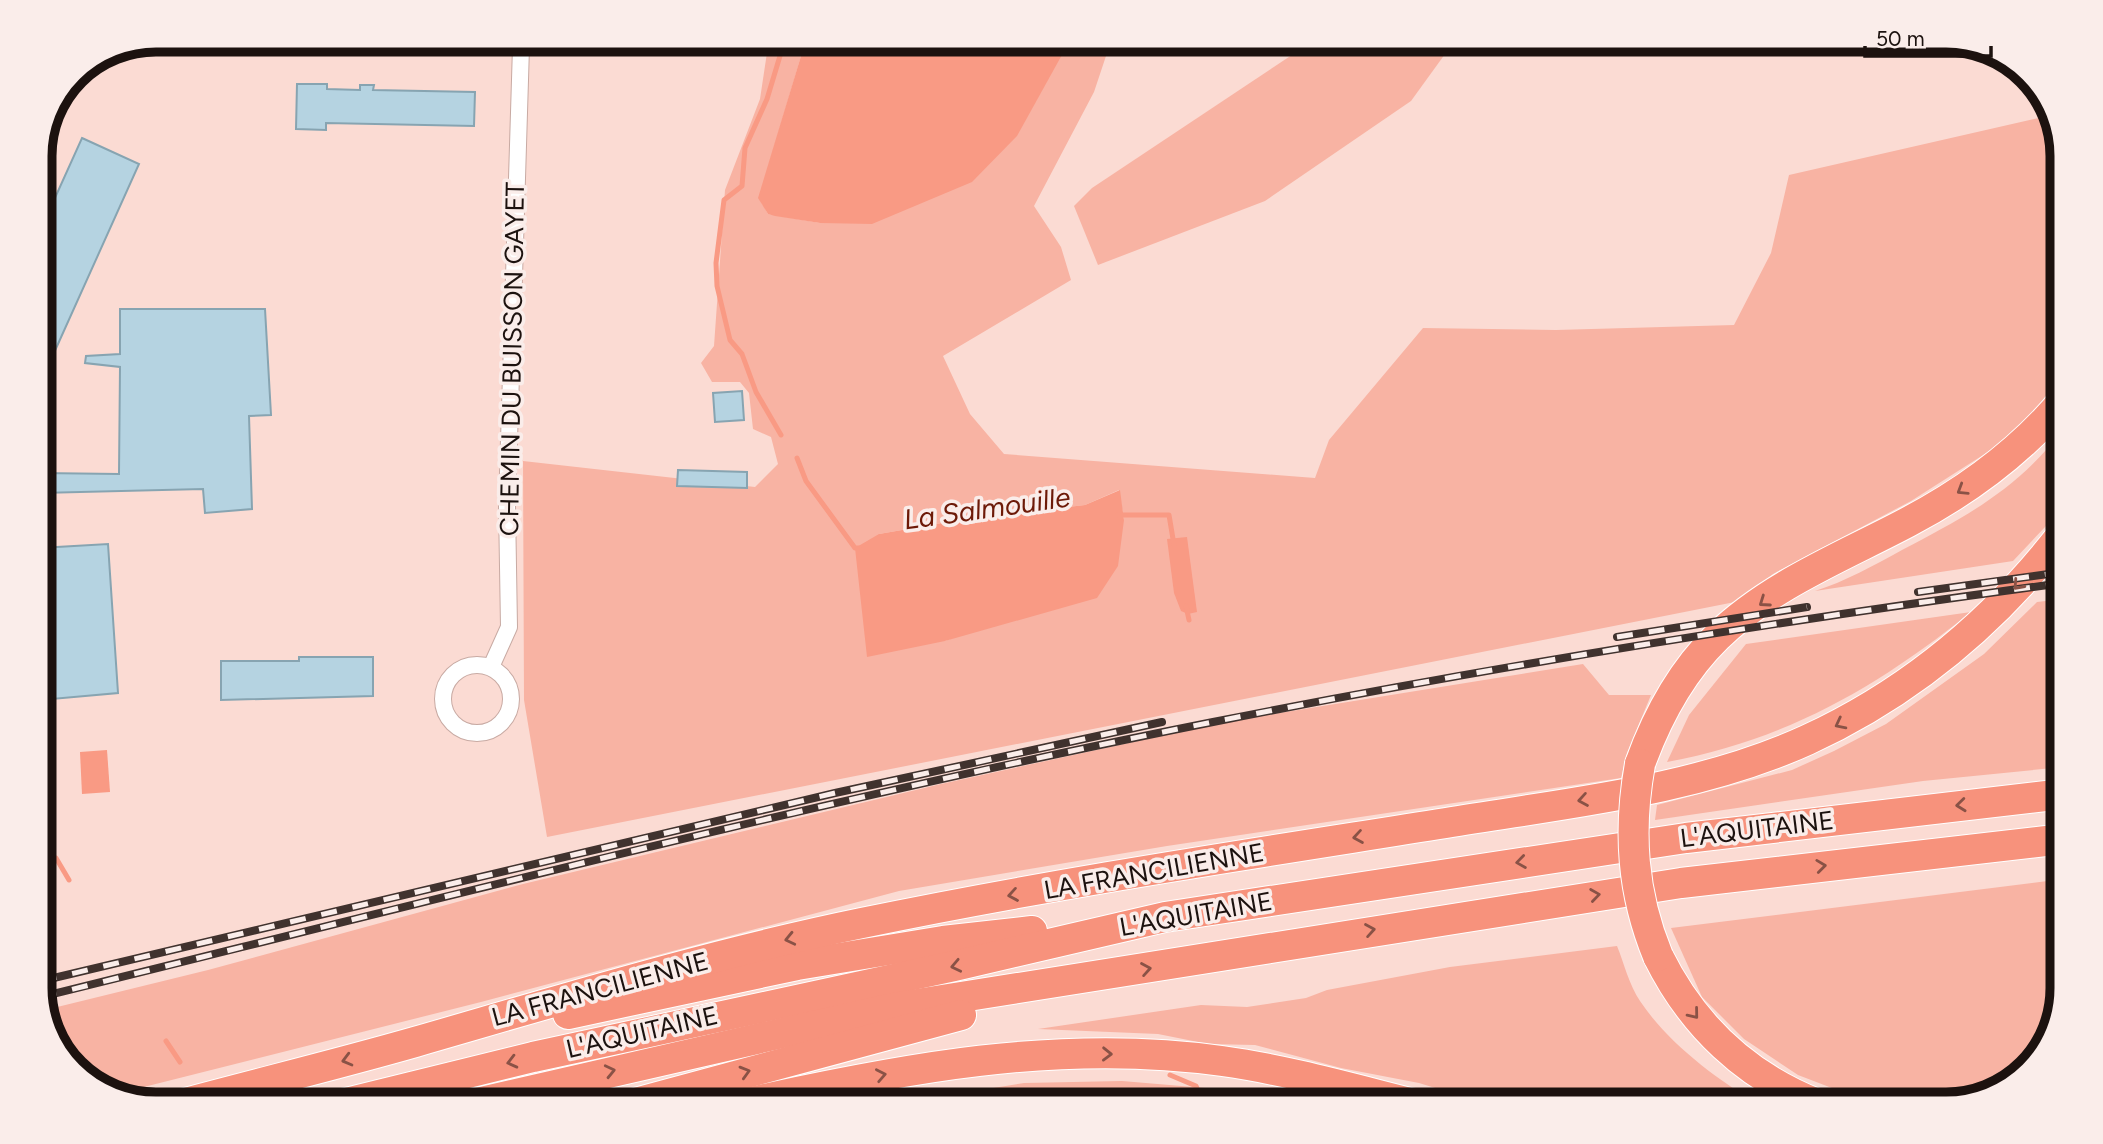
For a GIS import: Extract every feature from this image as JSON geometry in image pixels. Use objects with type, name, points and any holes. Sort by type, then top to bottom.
[{"type":"highway","points":[[1791,1092],[1774,1084],[1725,1048],[1686,1004],[1658,956],[1644,922],[1633,863],[1633,818],[1640,764],[1668,701],[1718,636],[1788,585],[1920,516],[1973,483],[2017,449],[2050,415]]},
{"type":"highway","name":"LA FRANCILIENNE","points":[[227,1092],[413,1043],[586,990],[858,923],[1127,875],[1582,800],[1742,765],[1835,726],[1919,674],[1996,610],[2050,548]]},
{"type":"highway","name":"L'AQUITAINE","points":[[391,1092],[533,1057],[954,966],[1165,917],[1686,838],[2050,796]]},
{"type":"highway","name":"L'AQUITAINE","points":[[524,1092],[892,1008],[1079,981],[1415,923],[1681,883],[2050,840]]},
{"type":"highway","points":[[413,1043],[585,1011],[713,982],[865,953],[1165,917]]},
{"type":"highway","points":[[676,1092],[1079,981]]},
{"type":"highway","points":[[804,1092],[935,1066],[996,1058],[1084,1054],[1220,1061],[1287,1073],[1365,1092]]},
{"type":"street","name":"CHEMIN DU BUISSON GAYET","points":[[491,667],[509,627],[507,506],[521,52]]},
{"type":"street","points":[[468,665],[491,667],[508,682],[512,705],[508,715],[492,730],[481,733],[460,729],[445,711],[443,700],[450,678],[468,665]]},
{"type":"shaded area","points":[[767,52],[802,52],[759,198],[768,214],[820,223],[1057,52],[1107,52],[1094,92],[1034,206],[1061,247],[1071,280],[943,356],[970,414],[1004,454],[1315,478],[1329,440],[1423,328],[1556,330],[1734,325],[1771,253],[1789,175],[2043,117],[2050,150],[2050,391],[2013,436],[1911,501],[1773,574],[1740,601],[547,837],[524,700],[523,461],[755,487],[778,464],[771,437],[753,429],[749,393],[740,382],[712,382],[701,363],[714,346],[725,190],[760,99]],"holes":[[[1119,490],[1124,520],[966,633],[945,641],[879,534],[965,519],[1085,505]]]},
{"type":"shaded area","points":[[802,52],[1064,52],[1017,136],[972,182],[872,224],[820,223],[775,216],[768,214],[758,198]]},
{"type":"shaded area","points":[[1296,52],[1446,52],[1411,101],[1265,201],[1098,265],[1074,206],[1092,188]]},
{"type":"shaded area","points":[[2050,445],[2050,522],[2013,561],[1815,591],[1870,567],[1969,513],[2009,485]]},
{"type":"shaded area","points":[[1120,490],[1124,520],[1118,566],[1097,598],[945,641],[867,657],[855,548],[879,534],[965,519],[1085,505]]},
{"type":"shaded area","points":[[1187,537],[1197,612],[1188,614],[1181,611],[1174,593],[1167,539]]},
{"type":"shaded area","points":[[2050,600],[2050,768],[1923,781],[1655,820],[1657,805],[1792,770],[1886,724],[1984,654],[2037,602]]},
{"type":"shaded area","points":[[1971,612],[1900,664],[1829,707],[1752,740],[1667,762],[1689,715],[1746,644]]},
{"type":"shaded area","points":[[1583,664],[1609,695],[1651,695],[1627,753],[1621,778],[1167,846],[899,891],[481,1002],[134,1089],[110,1081],[78,1056],[63,1034],[54,1008],[208,970],[523,884],[941,784],[1229,721]]},
{"type":"shaded area","points":[[107,750],[110,792],[82,794],[80,752]]},
{"type":"shaded area","points":[[2050,881],[2049,1008],[2040,1034],[2020,1061],[1999,1078],[1986,1084],[1947,1092],[1842,1092],[1798,1075],[1744,1039],[1702,997],[1671,928]]},
{"type":"shaded area","points":[[1617,946],[1636,995],[1651,1016],[1678,1045],[1739,1092],[1448,1092],[1255,1045],[1208,1044],[1158,1034],[1038,1029],[1201,1005],[1247,1007],[1306,998],[1327,990],[1450,967]]},
{"type":"shaded area","points":[[1122,1081],[1231,1092],[968,1092],[1024,1083]]},
{"type":"building","points":[[297,84],[327,84],[327,89],[360,90],[360,85],[374,85],[373,90],[475,92],[474,126],[326,123],[326,130],[296,129]]},
{"type":"building","points":[[82,138],[139,164],[53,355],[53,202]]},
{"type":"building","points":[[120,309],[265,309],[271,415],[249,416],[252,509],[205,513],[203,489],[53,493],[53,473],[119,474],[120,367],[85,363],[86,356],[120,354]]},
{"type":"building","points":[[742,391],[744,420],[715,422],[713,393]]},
{"type":"building","points":[[678,470],[747,472],[747,488],[677,486]]},
{"type":"building","points":[[108,544],[118,693],[53,699],[53,547]]},
{"type":"building","points":[[299,657],[373,657],[373,696],[221,700],[221,661],[299,661]]},
{"type":"waterway","name":"La Salmouille","points":[[781,52],[767,99],[745,148],[742,186],[724,200],[716,263],[717,286],[730,340],[742,354],[756,392],[781,435]]},
{"type":"waterway","name":"La Salmouille","points":[[797,458],[806,481],[855,548],[859,548]]},
{"type":"waterway","name":"La Salmouille","points":[[1118,515],[1169,515],[1174,545]]},
{"type":"waterway","name":"La Salmouille","points":[[1186,606],[1189,620]]},
{"type":"waterway","points":[[56,858],[69,880]]},
{"type":"waterway","points":[[166,1041],[180,1062]]},
{"type":"waterway","name":"La Salmouille","points":[[1170,1075],[1196,1086],[1199,1092]]},
{"type":"railway","points":[[1918,592],[2050,574]]},
{"type":"railway","points":[[53,994],[479,888],[1065,752],[1425,682],[1637,646],[2050,585]]},
{"type":"railway","points":[[1617,637],[1807,607]]},
{"type":"railway","points":[[53,978],[835,793],[1162,722]]}]
